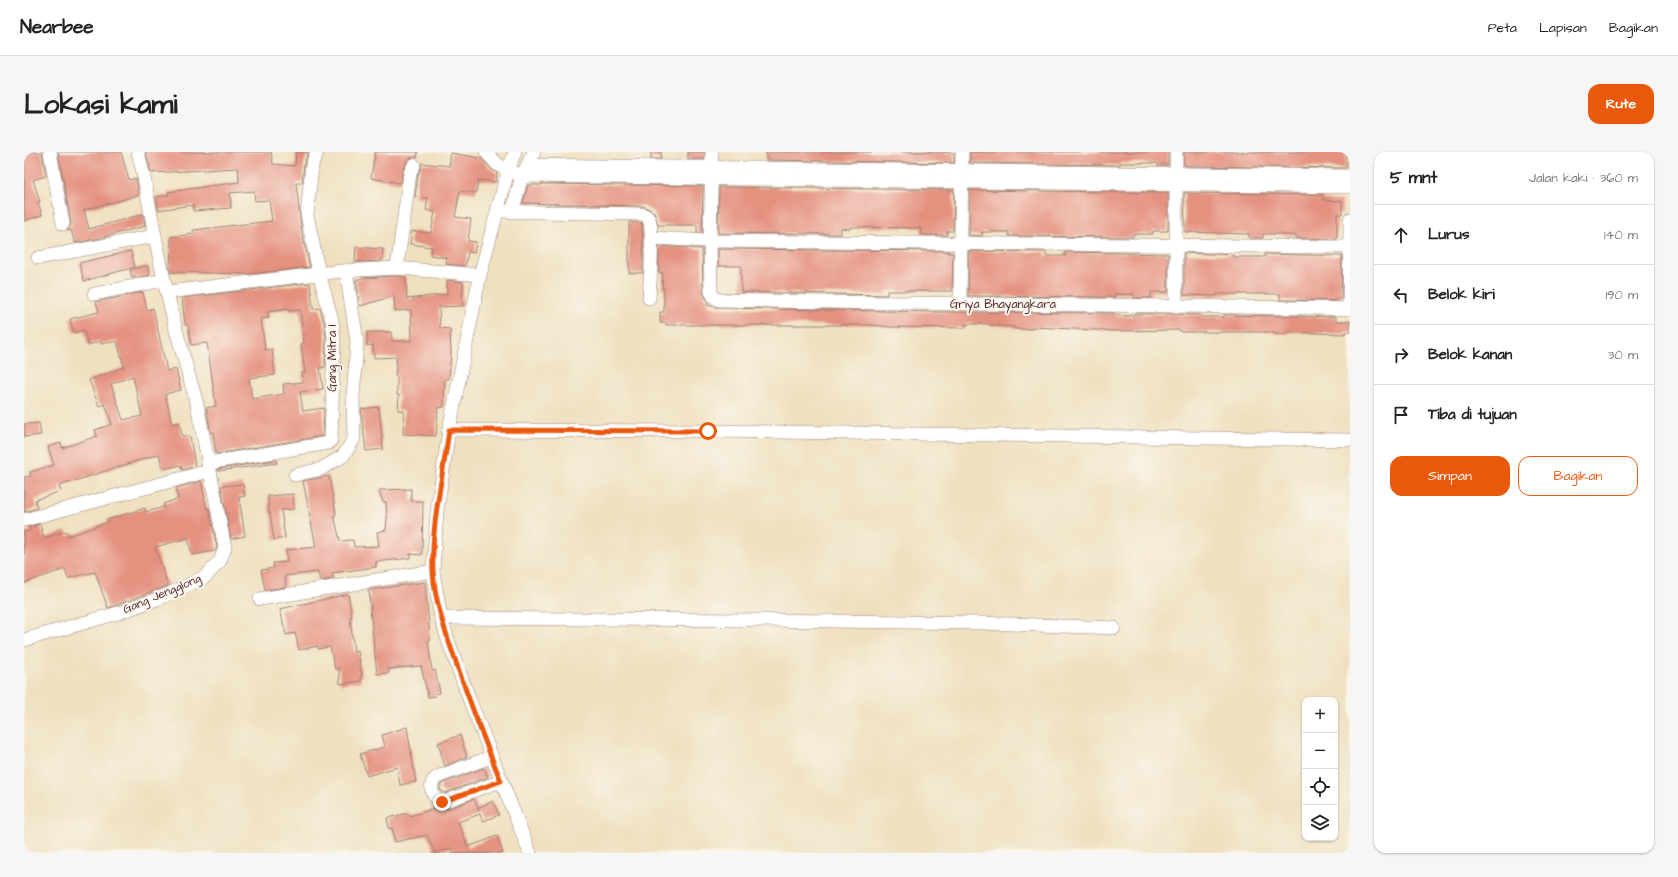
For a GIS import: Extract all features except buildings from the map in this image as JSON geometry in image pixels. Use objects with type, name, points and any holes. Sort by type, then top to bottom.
[{"type":"street","points":[[50,152],[63,224]]},
{"type":"street","name":"Gang Jengglong","points":[[24,640],[118,613],[160,598],[205,577],[220,561],[225,548],[196,404],[176,330],[154,236],[144,177],[138,152]]},
{"type":"street","name":"Gang Mitra I","points":[[208,467],[331,442],[333,332],[330,307],[307,215],[312,165],[317,152]]},
{"type":"street","points":[[486,152],[498,166],[508,171],[711,172],[962,177],[1175,179],[1224,180],[1350,187]]},
{"type":"street","points":[[515,152],[508,171],[480,275],[449,430],[437,511],[433,571],[442,618],[465,687],[530,853]]},
{"type":"street","points":[[512,212],[525,170],[534,152]]},
{"type":"street","name":"Griya Bhayangkara","points":[[712,152],[710,241],[711,292],[714,297],[719,300],[1350,309]]},
{"type":"street","points":[[960,303],[962,152]]},
{"type":"street","points":[[1176,152],[1176,306]]},
{"type":"street","points":[[397,268],[410,173],[414,165]]},
{"type":"street","points":[[1224,180],[1350,176]]},
{"type":"street","points":[[497,211],[642,214],[649,220],[651,238],[649,298]]},
{"type":"street","points":[[1350,220],[1350,309]]},
{"type":"street","points":[[38,258],[154,236]]},
{"type":"street","points":[[651,238],[710,241],[1350,247]]},
{"type":"street","points":[[94,294],[166,286],[397,268],[480,275]]},
{"type":"street","points":[[295,475],[322,469],[343,456],[354,439],[353,398],[357,341],[344,271]]},
{"type":"street","points":[[449,430],[677,430],[1350,440]]},
{"type":"street","points":[[24,520],[208,467]]},
{"type":"street","points":[[260,599],[433,571]]},
{"type":"street","points":[[442,618],[983,623],[1114,628]]},
{"type":"street","points":[[492,757],[437,777],[431,784],[434,796],[437,800],[446,801],[501,781]]},
{"type":"route","points":[[442,802],[501,781],[450,646],[442,618],[433,571],[437,511],[449,430],[552,429],[708,431]]}]
